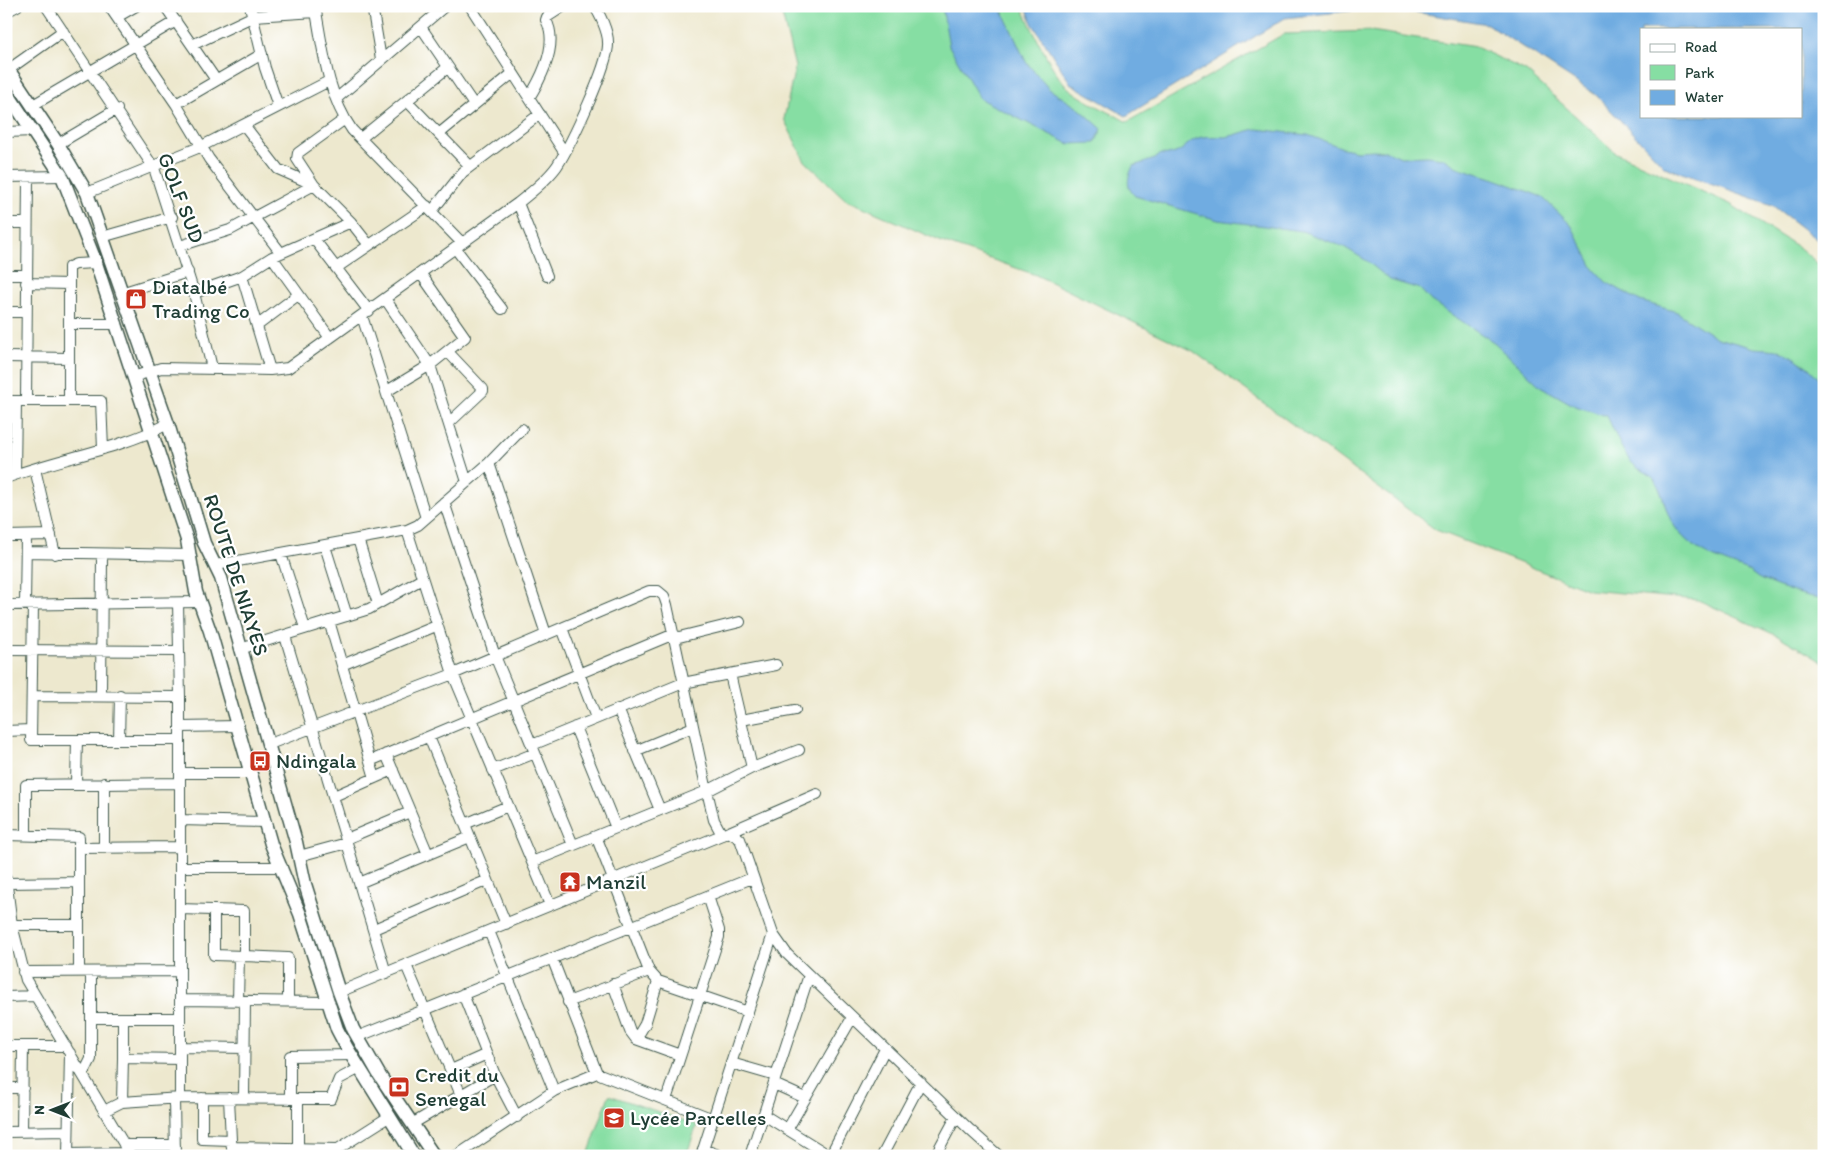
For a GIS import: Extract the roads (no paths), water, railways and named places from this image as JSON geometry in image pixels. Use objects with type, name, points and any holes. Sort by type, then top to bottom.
[{"type":"main road","name":"ROUTE DE NIAYES","points":[[7,68],[33,105],[88,193],[121,293],[168,424],[204,542],[216,565],[299,856],[305,884],[338,992],[357,1037],[434,1156]]},
{"type":"main road","name":"ROUTE DE NIAYES","points":[[6,92],[34,131],[62,176],[96,263],[133,377],[170,481],[190,555],[192,578],[238,726],[265,822],[300,914],[337,1029],[351,1055],[414,1156]]},
{"type":"street","points":[[6,12],[17,6]]},
{"type":"street","name":"GOLF SUD","points":[[46,6],[117,109],[154,168],[172,217],[188,272],[212,368]]},
{"type":"street","points":[[109,6],[176,104],[200,147],[253,216],[298,294],[330,338]]},
{"type":"street","points":[[117,18],[136,6]]},
{"type":"street","points":[[165,6],[216,80]]},
{"type":"street","points":[[372,6],[381,59]]},
{"type":"street","points":[[336,99],[445,6]]},
{"type":"street","points":[[529,98],[538,83],[551,44],[551,29],[546,20],[547,17],[564,6]]},
{"type":"street","points":[[133,377],[161,368],[270,370],[288,368],[386,300],[518,203],[548,177],[564,152],[592,93],[604,60],[608,42],[594,6]]},
{"type":"street","points":[[472,7],[564,152]]},
{"type":"street","points":[[192,45],[252,11],[316,9],[329,81],[345,119],[360,138],[430,208],[459,245],[502,309]]},
{"type":"street","points":[[252,11],[271,88],[278,106]]},
{"type":"street","points":[[33,105],[176,21]]},
{"type":"street","points":[[421,27],[447,68],[474,105]]},
{"type":"street","points":[[7,68],[63,31]]},
{"type":"street","points":[[176,104],[262,54]]},
{"type":"street","points":[[360,138],[447,68]]},
{"type":"street","points":[[440,133],[513,73]]},
{"type":"street","points":[[88,193],[154,168],[200,147],[329,81]]},
{"type":"street","points":[[407,101],[470,166]]},
{"type":"street","points":[[58,144],[117,109]]},
{"type":"street","points":[[336,268],[369,245],[430,208],[470,166],[540,114]]},
{"type":"street","points":[[345,119],[297,156],[314,186],[351,222],[369,245]]},
{"type":"street","points":[[244,126],[278,169],[314,186]]},
{"type":"street","points":[[6,132],[34,131]]},
{"type":"street","points":[[6,177],[62,176]]},
{"type":"street","points":[[28,177],[26,357],[16,400],[10,446],[11,476],[103,450],[168,424]]},
{"type":"street","points":[[180,246],[230,230],[253,216],[314,186]]},
{"type":"street","points":[[518,203],[547,276]]},
{"type":"street","points":[[102,237],[172,217]]},
{"type":"street","points":[[194,293],[242,276],[276,255],[351,222]]},
{"type":"street","points":[[6,223],[27,223]]},
{"type":"street","points":[[314,239],[336,268],[366,314],[387,391],[426,518]]},
{"type":"street","points":[[68,400],[69,267],[72,265],[96,263]]},
{"type":"street","points":[[121,293],[188,272]]},
{"type":"street","points":[[387,391],[430,365],[465,337],[421,274]]},
{"type":"street","points":[[6,275],[69,284]]},
{"type":"street","points":[[242,276],[270,370]]},
{"type":"street","points":[[258,325],[298,294]]},
{"type":"street","points":[[386,300],[430,365],[467,482]]},
{"type":"street","points":[[6,312],[26,312]]},
{"type":"street","points":[[69,324],[117,324]]},
{"type":"street","points":[[448,352],[483,389],[449,423]]},
{"type":"street","points":[[6,357],[69,358]]},
{"type":"street","points":[[16,400],[101,401],[103,450]]},
{"type":"street","points":[[216,565],[407,530],[426,518],[489,463],[522,429]]},
{"type":"street","points":[[489,463],[546,634]]},
{"type":"street","points":[[35,469],[55,554]]},
{"type":"street","points":[[444,502],[495,656],[573,846]]},
{"type":"street","points":[[407,530],[436,626],[453,674],[550,906]]},
{"type":"street","points":[[6,536],[51,535]]},
{"type":"street","points":[[26,536],[32,649],[30,730],[32,740],[180,740]]},
{"type":"street","points":[[358,539],[378,604]]},
{"type":"street","points":[[325,546],[347,616]]},
{"type":"street","points":[[26,552],[102,555],[190,555]]},
{"type":"street","points":[[281,554],[305,628]]},
{"type":"street","points":[[101,695],[102,555]]},
{"type":"street","points":[[240,649],[347,616],[378,604],[422,580]]},
{"type":"street","points":[[267,745],[453,674],[654,590],[664,596],[714,820],[726,833],[740,839],[773,934],[787,954],[921,1082],[988,1152],[999,1156]]},
{"type":"street","points":[[6,605],[199,602]]},
{"type":"street","points":[[68,1049],[68,1155],[175,1151],[180,1059],[180,697],[178,603]]},
{"type":"street","points":[[329,621],[375,778]]},
{"type":"street","points":[[370,761],[674,636],[740,622]]},
{"type":"street","points":[[342,665],[436,626]]},
{"type":"street","points":[[562,628],[596,718]]},
{"type":"street","points":[[284,636],[334,796],[386,973]]},
{"type":"street","points":[[6,650],[179,651]]},
{"type":"street","points":[[493,770],[576,727],[683,683],[776,665]]},
{"type":"street","points":[[730,674],[752,768]]},
{"type":"street","points":[[32,696],[120,695],[180,697]]},
{"type":"street","points":[[119,740],[120,695]]},
{"type":"street","points":[[618,709],[660,810]]},
{"type":"street","points":[[741,720],[795,710]]},
{"type":"street","points":[[180,727],[238,726]]},
{"type":"street","points":[[576,727],[616,828]]},
{"type":"street","points":[[636,751],[694,727]]},
{"type":"street","points":[[6,730],[30,730]]},
{"type":"street","points":[[429,737],[506,924]]},
{"type":"street","points":[[76,783],[77,740]]},
{"type":"street","points":[[532,862],[707,791],[752,768],[799,750]]},
{"type":"street","points":[[386,754],[428,854]]},
{"type":"street","points":[[334,796],[393,770]]},
{"type":"street","points":[[26,835],[26,785],[104,783],[251,773]]},
{"type":"street","points":[[104,783],[104,848]]},
{"type":"street","points":[[338,992],[613,880],[817,794]]},
{"type":"street","points":[[465,824],[508,806]]},
{"type":"street","points":[[299,856],[347,841],[410,812]]},
{"type":"street","points":[[180,820],[265,822]]},
{"type":"street","points":[[6,835],[79,836],[79,972]]},
{"type":"street","points":[[596,836],[649,970],[658,981],[748,1012]]},
{"type":"street","points":[[360,883],[470,837]]},
{"type":"street","points":[[79,848],[180,847]]},
{"type":"street","points":[[180,867],[282,867]]},
{"type":"street","points":[[6,878],[7,901],[23,972],[35,996],[128,1152]]},
{"type":"street","points":[[357,1037],[752,878]]},
{"type":"street","points":[[374,929],[488,880]]},
{"type":"street","points":[[7,883],[79,882]]},
{"type":"street","points":[[666,1100],[719,934],[708,896]]},
{"type":"street","points":[[180,909],[244,910],[241,956],[244,1098]]},
{"type":"street","points":[[214,910],[214,955],[288,958],[288,1000]]},
{"type":"street","points":[[12,925],[79,925]]},
{"type":"street","points":[[489,931],[554,1091]]},
{"type":"street","points":[[721,1156],[702,1152],[773,934]]},
{"type":"street","points":[[552,958],[597,1073]]},
{"type":"street","points":[[406,964],[461,1095]]},
{"type":"street","points":[[568,1002],[649,970]]},
{"type":"street","points":[[23,972],[180,971]]},
{"type":"street","points":[[83,1075],[91,1059],[92,972]]},
{"type":"street","points":[[750,1156],[809,975]]},
{"type":"street","points":[[636,1039],[645,1024],[658,981]]},
{"type":"street","points":[[613,984],[630,1031],[636,1039],[680,1055]]},
{"type":"street","points":[[463,994],[495,1075],[516,1117]]},
{"type":"street","points":[[6,998],[35,996]]},
{"type":"street","points":[[180,1000],[328,1002]]},
{"type":"street","points":[[91,1018],[180,1018]]},
{"type":"street","points":[[122,1102],[123,1018]]},
{"type":"street","points":[[787,1130],[852,1018]]},
{"type":"street","points":[[6,1046],[68,1049]]},
{"type":"street","points":[[22,1132],[23,1046]]},
{"type":"street","points":[[180,1047],[244,1048]]},
{"type":"street","points":[[764,1115],[830,1156],[885,1049]]},
{"type":"street","points":[[451,1070],[487,1054]]},
{"type":"street","points":[[298,1147],[290,1057],[351,1055]]},
{"type":"street","points":[[123,1058],[180,1059]]},
{"type":"street","points":[[731,1063],[775,1080],[805,1098]]},
{"type":"street","points":[[104,1112],[122,1102],[202,1098],[331,1099],[338,1079],[360,1068]]},
{"type":"street","points":[[456,1156],[554,1091],[597,1073],[713,1118]]},
{"type":"street","points":[[412,1124],[495,1075]]},
{"type":"street","points":[[882,1156],[921,1082]]},
{"type":"street","points":[[6,1088],[23,1088]]},
{"type":"street","points":[[202,1098],[202,1139],[232,1147],[338,1149],[390,1116]]},
{"type":"street","points":[[229,1098],[232,1147]]},
{"type":"street","points":[[935,1156],[956,1117]]},
{"type":"street","points":[[6,1132],[68,1132]]},
{"type":"water","points":[[942,6],[1000,6],[1026,62],[1049,89],[1081,110],[1102,129],[1095,143],[1069,144],[980,99],[949,46]]},
{"type":"water","points":[[1026,6],[1824,6],[1824,245],[1772,205],[1665,167],[1596,95],[1487,24],[1384,7],[1285,18],[1126,116],[1071,84],[1032,23]]},
{"type":"water","points":[[1256,129],[1308,135],[1357,151],[1387,151],[1401,157],[1427,156],[1443,158],[1457,167],[1542,197],[1571,225],[1594,269],[1606,282],[1640,301],[1677,312],[1717,338],[1755,348],[1779,350],[1808,367],[1821,381],[1824,389],[1824,598],[1801,594],[1776,586],[1748,571],[1696,548],[1680,534],[1673,524],[1654,479],[1630,461],[1607,416],[1575,406],[1540,386],[1495,343],[1431,301],[1420,289],[1390,280],[1367,261],[1344,247],[1302,231],[1218,220],[1135,196],[1130,189],[1129,178],[1133,166],[1155,159],[1161,154],[1180,151],[1191,142],[1202,137],[1226,137]]},
{"type":"place","name":"Diatalbé Trading Co","points":[[136,299]]},
{"type":"place","name":"Ndingala","points":[[260,761]]},
{"type":"place","name":"Manzil","points":[[570,882]]},
{"type":"place","name":"Credit du Senegal","points":[[399,1087]]},
{"type":"place","name":"Lycée Parcelles","points":[[614,1118]]}]
